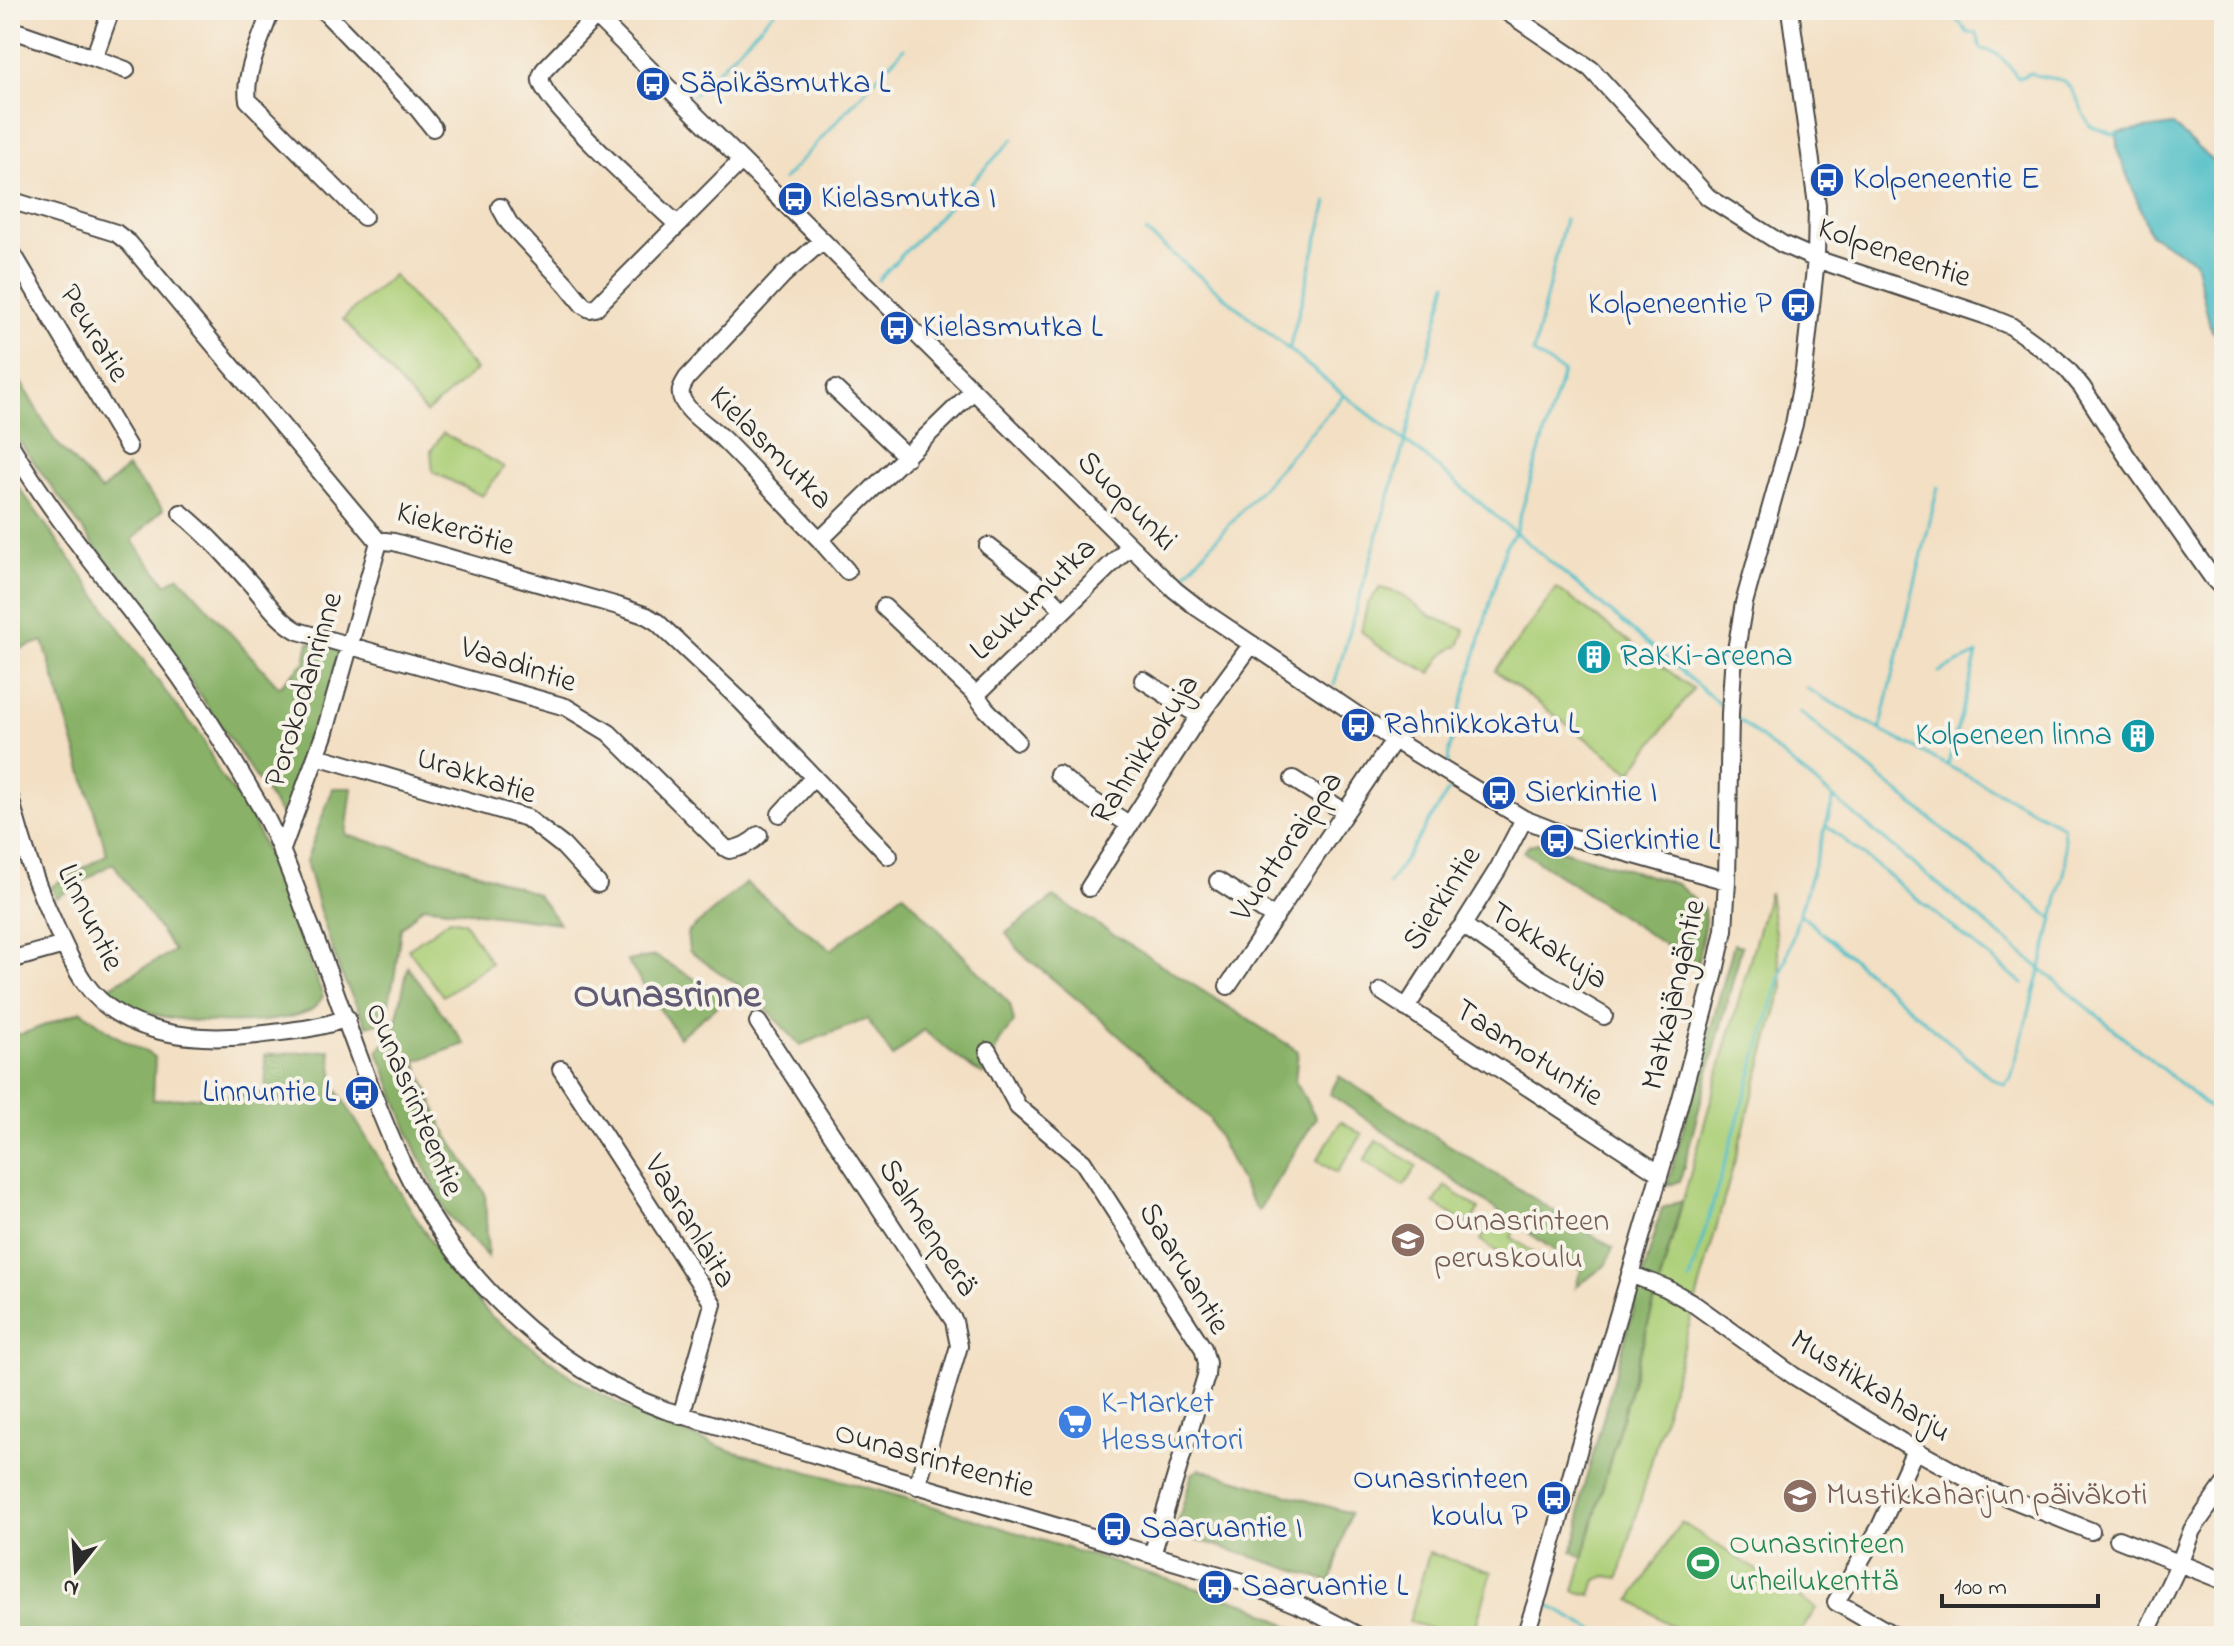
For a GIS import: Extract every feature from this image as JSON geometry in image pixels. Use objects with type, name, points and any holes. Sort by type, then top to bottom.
[{"type":"street","points":[[94,58],[111,10]]},
{"type":"street","points":[[271,10],[248,78],[248,100],[364,217]]},
{"type":"street","points":[[323,10],[433,128]]},
{"type":"street","name":"Kolpeneentie","points":[[1504,10],[1591,69],[1708,197],[1782,244],[1816,259],[2011,326],[2051,355],[2082,387],[2152,492],[2224,590]]},
{"type":"street","name":"Matkajängäntie","points":[[1525,1636],[1659,1173],[1724,930],[1733,668],[1744,603],[1794,424],[1804,371],[1816,259],[1817,205],[1790,10]]},
{"type":"street","points":[[593,13],[544,70],[541,83],[563,114],[677,224]]},
{"type":"street","name":"Suopunki","points":[[593,13],[1130,546],[1198,608],[1394,740],[1524,819],[1567,836],[1727,881]]},
{"type":"street","points":[[10,29],[126,70]]},
{"type":"street","points":[[500,207],[509,223],[590,309],[603,301],[741,161]]},
{"type":"street","name":"Kiekerötie","points":[[10,200],[116,233],[129,243],[379,542],[394,542],[647,616],[666,629],[742,702],[889,856]]},
{"type":"street","name":"Kielasmutka","points":[[822,241],[783,275],[687,378],[681,387],[681,394],[690,411],[757,473],[820,540],[973,391]]},
{"type":"street","name":"Peuratie","points":[[10,249],[128,447]]},
{"type":"street","points":[[835,389],[907,457]]},
{"type":"street","name":"Ounasrinteentie","points":[[10,444],[57,514],[172,665],[261,809],[281,852],[347,1018],[382,1117],[404,1166],[427,1210],[464,1264],[509,1312],[550,1348],[621,1391],[681,1416],[1256,1587],[1310,1610],[1359,1636]]},
{"type":"street","name":"Vaadintie","points":[[181,513],[213,542],[283,621],[298,631],[566,707],[609,733],[724,847],[739,849],[759,835]]},
{"type":"street","points":[[820,540],[847,571]]},
{"type":"street","name":"Porokodanrinne","points":[[281,852],[317,756],[379,542]]},
{"type":"street","points":[[988,546],[1037,584],[1063,610]]},
{"type":"street","name":"Leukumutka","points":[[976,695],[1130,546]]},
{"type":"street","name":"Leukumutka","points":[[884,607],[976,695],[1017,741]]},
{"type":"street","name":"Rahnikkokuja","points":[[1089,888],[1199,716],[1252,644]]},
{"type":"street","points":[[1143,680],[1199,716]]},
{"type":"street","name":"Vuottoraippa","points":[[1228,986],[1394,740]]},
{"type":"street","name":"Urakkatie","points":[[317,756],[527,818],[563,846],[598,884]]},
{"type":"street","points":[[1058,774],[1130,825]]},
{"type":"street","points":[[780,814],[814,777]]},
{"type":"street","points":[[1293,779],[1345,812]]},
{"type":"street","name":"Linnuntie","points":[[10,797],[13,818],[64,945],[95,995],[123,1017],[153,1029],[196,1037],[240,1037],[325,1025],[347,1018]]},
{"type":"street","name":"Sierkintie","points":[[1406,1008],[1498,869],[1524,819]]},
{"type":"street","points":[[1218,881],[1275,918]]},
{"type":"street","name":"Tokkakuja","points":[[1463,925],[1538,977],[1604,1016]]},
{"type":"street","points":[[10,960],[64,945]]},
{"type":"street","name":"Taamotuntie","points":[[1381,991],[1659,1173]]},
{"type":"street","name":"Salmenperä","points":[[758,1022],[954,1321],[959,1346],[917,1486]]},
{"type":"street","name":"Saaruantie","points":[[988,1051],[1018,1107],[1083,1162],[1203,1348],[1206,1376],[1152,1555]]},
{"type":"street","name":"Vaaranlaita","points":[[561,1069],[713,1304],[681,1416]]},
{"type":"street","name":"Mustikkaharju","points":[[1630,1274],[1691,1302],[1794,1376],[1915,1450],[1984,1488],[2091,1531]]},
{"type":"street","points":[[1895,1636],[1836,1602],[1880,1527],[1915,1450]]},
{"type":"street","points":[[2145,1636],[2192,1530],[2224,1485]]},
{"type":"street","points":[[2118,1539],[2224,1581]]},
{"type":"green space","points":[[393,275],[476,370],[426,413],[343,319]]},
{"type":"green space","points":[[10,340],[20,357],[12,367],[55,441],[101,491],[127,468],[163,509],[132,540],[166,584],[179,576],[279,687],[305,662],[309,642],[342,650],[317,756],[282,816],[161,638],[10,429]]},
{"type":"green space","points":[[443,433],[504,467],[482,496],[433,472],[431,451]]},
{"type":"green space","points":[[10,475],[176,706],[201,735],[221,777],[250,812],[323,996],[311,1010],[272,1020],[222,1022],[171,1018],[132,1007],[107,988],[174,951],[113,863],[56,898],[51,887],[107,854],[43,641],[14,651],[10,646]]},
{"type":"green space","points":[[1380,588],[1399,593],[1430,616],[1465,630],[1459,646],[1445,653],[1431,673],[1376,645],[1361,631],[1367,605]]},
{"type":"green space","points":[[1557,588],[1693,689],[1631,772],[1495,671]]},
{"type":"green space","points":[[333,788],[352,788],[346,835],[451,863],[537,894],[559,923],[423,906],[401,928],[385,1021],[367,1026],[340,972],[306,861]]},
{"type":"green space","points":[[1538,843],[1677,884],[1704,909],[1705,922],[1697,966],[1524,852],[1529,845]]},
{"type":"green space","points":[[746,883],[831,950],[903,893],[1010,1004],[1014,1022],[1001,1039],[984,1075],[923,1030],[893,1057],[867,1019],[800,1045],[756,998],[689,951],[687,933]]},
{"type":"green space","points":[[1769,892],[1783,987],[1619,1578],[1606,1576],[1596,1580],[1591,1595],[1574,1591]]},
{"type":"green space","points":[[1054,897],[1298,1051],[1295,1081],[1316,1118],[1258,1211],[1209,1118],[1096,1015],[1019,951],[1006,933]]},
{"type":"green space","points":[[450,919],[464,922],[491,963],[443,996],[408,949]]},
{"type":"green space","points":[[1734,944],[1742,946],[1680,1181],[1667,1186]]},
{"type":"green space","points":[[655,956],[727,998],[679,1037],[627,961]]},
{"type":"green space","points":[[408,967],[465,1044],[416,1061],[443,1128],[485,1193],[488,1257],[446,1213],[410,1136],[378,1051],[394,1031]]},
{"type":"green space","points":[[82,1011],[114,1035],[155,1057],[153,1100],[266,1093],[265,1055],[330,1050],[335,1087],[446,1266],[492,1317],[575,1379],[644,1418],[732,1451],[906,1498],[1250,1605],[1308,1636],[10,1636],[10,1034],[22,1034]]},
{"type":"green space","points":[[1339,1076],[1613,1248],[1607,1264],[1576,1287],[1581,1269],[1330,1094]]},
{"type":"green space","points":[[1341,1121],[1362,1135],[1337,1173],[1317,1160]]},
{"type":"green space","points":[[1376,1140],[1417,1166],[1404,1186],[1364,1161]]},
{"type":"green space","points":[[1445,1186],[1479,1209],[1468,1225],[1434,1203]]},
{"type":"green space","points":[[1682,1201],[1583,1558],[1572,1551],[1580,1525],[1581,1497],[1662,1208]]},
{"type":"green space","points":[[1497,1214],[1517,1227],[1511,1237],[1534,1253],[1523,1269],[1480,1240]]},
{"type":"green space","points":[[1200,1469],[1350,1513],[1331,1582],[1183,1535],[1176,1529],[1192,1474]]},
{"type":"green space","name":"Ounasrinteen urheilukenttä","points":[[1681,1522],[1816,1608],[1798,1636],[1687,1636],[1631,1600]]},
{"type":"green space","points":[[1429,1553],[1492,1572],[1473,1636],[1456,1636],[1409,1622]]},
{"type":"water","points":[[2173,125],[2224,172],[2224,335],[2211,331],[2195,261],[2150,234],[2117,149],[2117,133]]},
{"type":"waterway","points":[[692,97],[776,10]]},
{"type":"waterway","points":[[1940,10],[1954,15],[1968,33],[1977,33],[1981,49],[1998,55],[2018,78],[2031,73],[2063,81],[2074,94],[2090,126],[2115,135],[2117,133]]},
{"type":"waterway","points":[[783,180],[904,48]]},
{"type":"waterway","points":[[878,280],[1013,139]]},
{"type":"waterway","points":[[1289,350],[1327,202]]},
{"type":"waterway","points":[[1448,764],[1506,545],[1515,533],[1563,372],[1533,353],[1565,219]]},
{"type":"waterway","points":[[1146,232],[1344,395],[1423,455],[1721,705]]},
{"type":"waterway","points":[[1334,685],[1447,283]]},
{"type":"waterway","points":[[1180,580],[1344,395]]},
{"type":"waterway","points":[[1799,913],[1991,1078],[2005,1085],[2011,1078],[2066,865],[2063,826],[1880,730],[1938,487]]},
{"type":"waterway","points":[[1939,672],[1977,654],[1948,764]]},
{"type":"waterway","points":[[1806,688],[1879,729]]},
{"type":"waterway","points":[[1800,712],[2053,919]]},
{"type":"waterway","points":[[1737,718],[2224,1120]]},
{"type":"waterway","points":[[1388,885],[1450,789],[1448,779]]},
{"type":"waterway","points":[[1690,1280],[1834,798]]},
{"type":"waterway","points":[[1827,826],[2023,984]]},
{"type":"waterway","points":[[1546,1604],[1604,1636]]},
{"type":"place","name":"Säpikäsmutka L","points":[[653,84]]},
{"type":"place","name":"Kolpeneentie E","points":[[1827,180]]},
{"type":"place","name":"Kielasmutka I","points":[[795,199]]},
{"type":"place","name":"Kolpeneentie P","points":[[1798,305]]},
{"type":"place","name":"Kielasmutka L","points":[[897,328]]},
{"type":"place","name":"RaKKi-areena","points":[[1594,657]]},
{"type":"place","name":"Rahnikkokatu L","points":[[1358,725]]},
{"type":"place","name":"Kolpeneen linna","points":[[2138,736]]},
{"type":"place","name":"Sierkintie I","points":[[1499,793]]},
{"type":"place","name":"Sierkintie L","points":[[1557,841]]},
{"type":"place","name":"Linnuntie L","points":[[362,1093]]},
{"type":"place","name":"Ounasrinteen peruskoulu","points":[[1408,1240]]},
{"type":"place","name":"K-Market Hessuntori","points":[[1075,1422]]},
{"type":"place","name":"Mustikkaharjun päiväkoti","points":[[1800,1496]]},
{"type":"place","name":"Ounasrinteen koulu P","points":[[1554,1498]]},
{"type":"place","name":"Saaruantie I","points":[[1114,1529]]},
{"type":"place","name":"Ounasrinteen urheilukenttä","points":[[1703,1563]]},
{"type":"place","name":"Saaruantie L","points":[[1215,1587]]},
{"type":"district","name":"Ounasrinne","points":[[667,996]]}]
